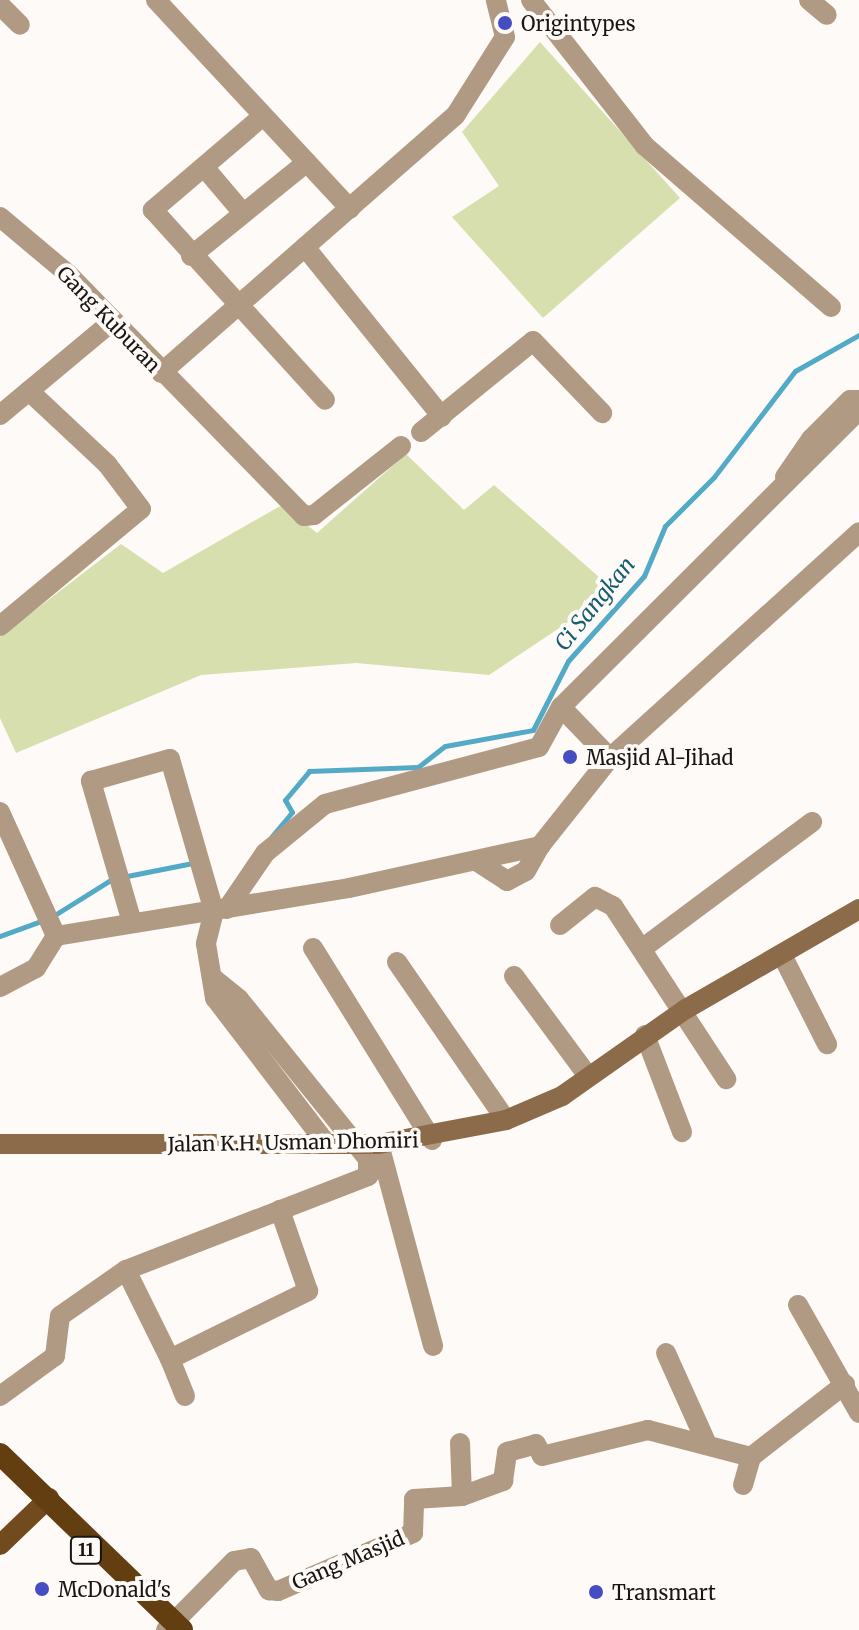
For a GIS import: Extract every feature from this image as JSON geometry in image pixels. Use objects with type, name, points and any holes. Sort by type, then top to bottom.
[{"type":"highway","name":"11","points":[[0,1454],[44,1503],[136,1585],[174,1627]]},
{"type":"highway","name":"11","points":[[0,1473],[44,1503]]},
{"type":"main road","name":"Jalan K.H. Usman Dhomiri","points":[[0,1144],[379,1144],[432,1140],[506,1120],[588,1076],[686,1009],[859,909]]},
{"type":"main road","points":[[0,1545],[44,1503]]},
{"type":"street","points":[[156,0],[350,209]]},
{"type":"street","points":[[161,373],[431,142],[476,90],[505,37],[496,0]]},
{"type":"street","points":[[531,0],[645,146],[831,307]]},
{"type":"street","points":[[809,0],[827,15]]},
{"type":"street","points":[[0,5],[20,25]]},
{"type":"street","points":[[263,116],[154,206],[191,256],[325,400]]},
{"type":"street","points":[[191,256],[307,162]]},
{"type":"street","points":[[204,167],[243,213]]},
{"type":"street","name":"Gang Kuburan","points":[[3,226],[113,321],[161,373],[307,517],[401,446]]},
{"type":"street","points":[[305,247],[442,417]]},
{"type":"street","points":[[0,415],[113,321]]},
{"type":"street","points":[[421,432],[533,341],[602,413]]},
{"type":"street","points":[[0,626],[141,510],[107,464],[29,391]]},
{"type":"street","points":[[766,507],[811,439],[850,400],[859,400]]},
{"type":"street","points":[[326,1143],[224,1010],[212,977],[206,944],[220,910],[265,853],[325,804],[539,747],[561,707],[766,507],[855,425]]},
{"type":"street","points":[[48,921],[131,919],[220,910],[478,862],[540,846],[610,758],[859,532]]},
{"type":"street","points":[[561,707],[610,758]]},
{"type":"street","points":[[131,919],[91,781],[170,759],[220,910]]},
{"type":"street","points":[[0,812],[48,921],[36,968],[0,987]]},
{"type":"street","points":[[643,948],[812,822]]},
{"type":"street","points":[[560,925],[600,897],[643,948],[686,1009],[726,1079]]},
{"type":"street","points":[[313,948],[432,1140]]},
{"type":"street","points":[[782,955],[827,1044]]},
{"type":"street","points":[[397,962],[506,1120]]},
{"type":"street","points":[[514,976],[588,1076]]},
{"type":"street","points":[[0,1396],[55,1356],[60,1316],[126,1270],[368,1176],[368,1159],[239,999],[212,977]]},
{"type":"street","points":[[645,1035],[682,1132]]},
{"type":"street","points":[[379,1144],[433,1346]]},
{"type":"street","points":[[170,1359],[308,1291],[280,1210]]},
{"type":"street","points":[[126,1270],[185,1396]]},
{"type":"street","points":[[798,1305],[859,1413]]},
{"type":"street","points":[[666,1353],[706,1442],[751,1457]]},
{"type":"street","points":[[743,1485],[751,1457],[845,1384]]},
{"type":"street","name":"Gang Masjid","points":[[174,1627],[234,1561],[251,1558],[269,1590],[278,1591],[413,1533],[410,1501],[462,1496],[503,1481],[507,1452],[536,1444],[542,1456],[648,1430],[706,1442]]},
{"type":"street","points":[[460,1443],[462,1496]]},
{"type":"green space","points":[[540,42],[680,198],[543,318],[452,217],[499,186],[462,132]]},
{"type":"green space","points":[[406,454],[464,510],[494,485],[615,591],[489,675],[356,663],[201,675],[16,753],[0,718],[0,637],[121,544],[163,573],[282,505],[317,533]]},
{"type":"waterway","name":"Ci Sangkan","points":[[272,836],[292,812],[285,800],[309,771],[418,767],[445,746],[533,730],[568,661],[644,576],[665,526],[714,477],[795,371],[859,335]]},
{"type":"waterway","name":"Ci Sangkan","points":[[122,877],[193,863]]},
{"type":"waterway","name":"Ci Sangkan","points":[[53,916],[112,879]]},
{"type":"waterway","name":"Ci Sangkan","points":[[0,936],[44,920]]},
{"type":"place","name":"Origintypes","points":[[505,23]]},
{"type":"place","name":"Masjid Al-Jihad","points":[[570,757]]},
{"type":"place","name":"McDonald's","points":[[42,1589]]},
{"type":"place","name":"Transmart","points":[[596,1592]]}]
